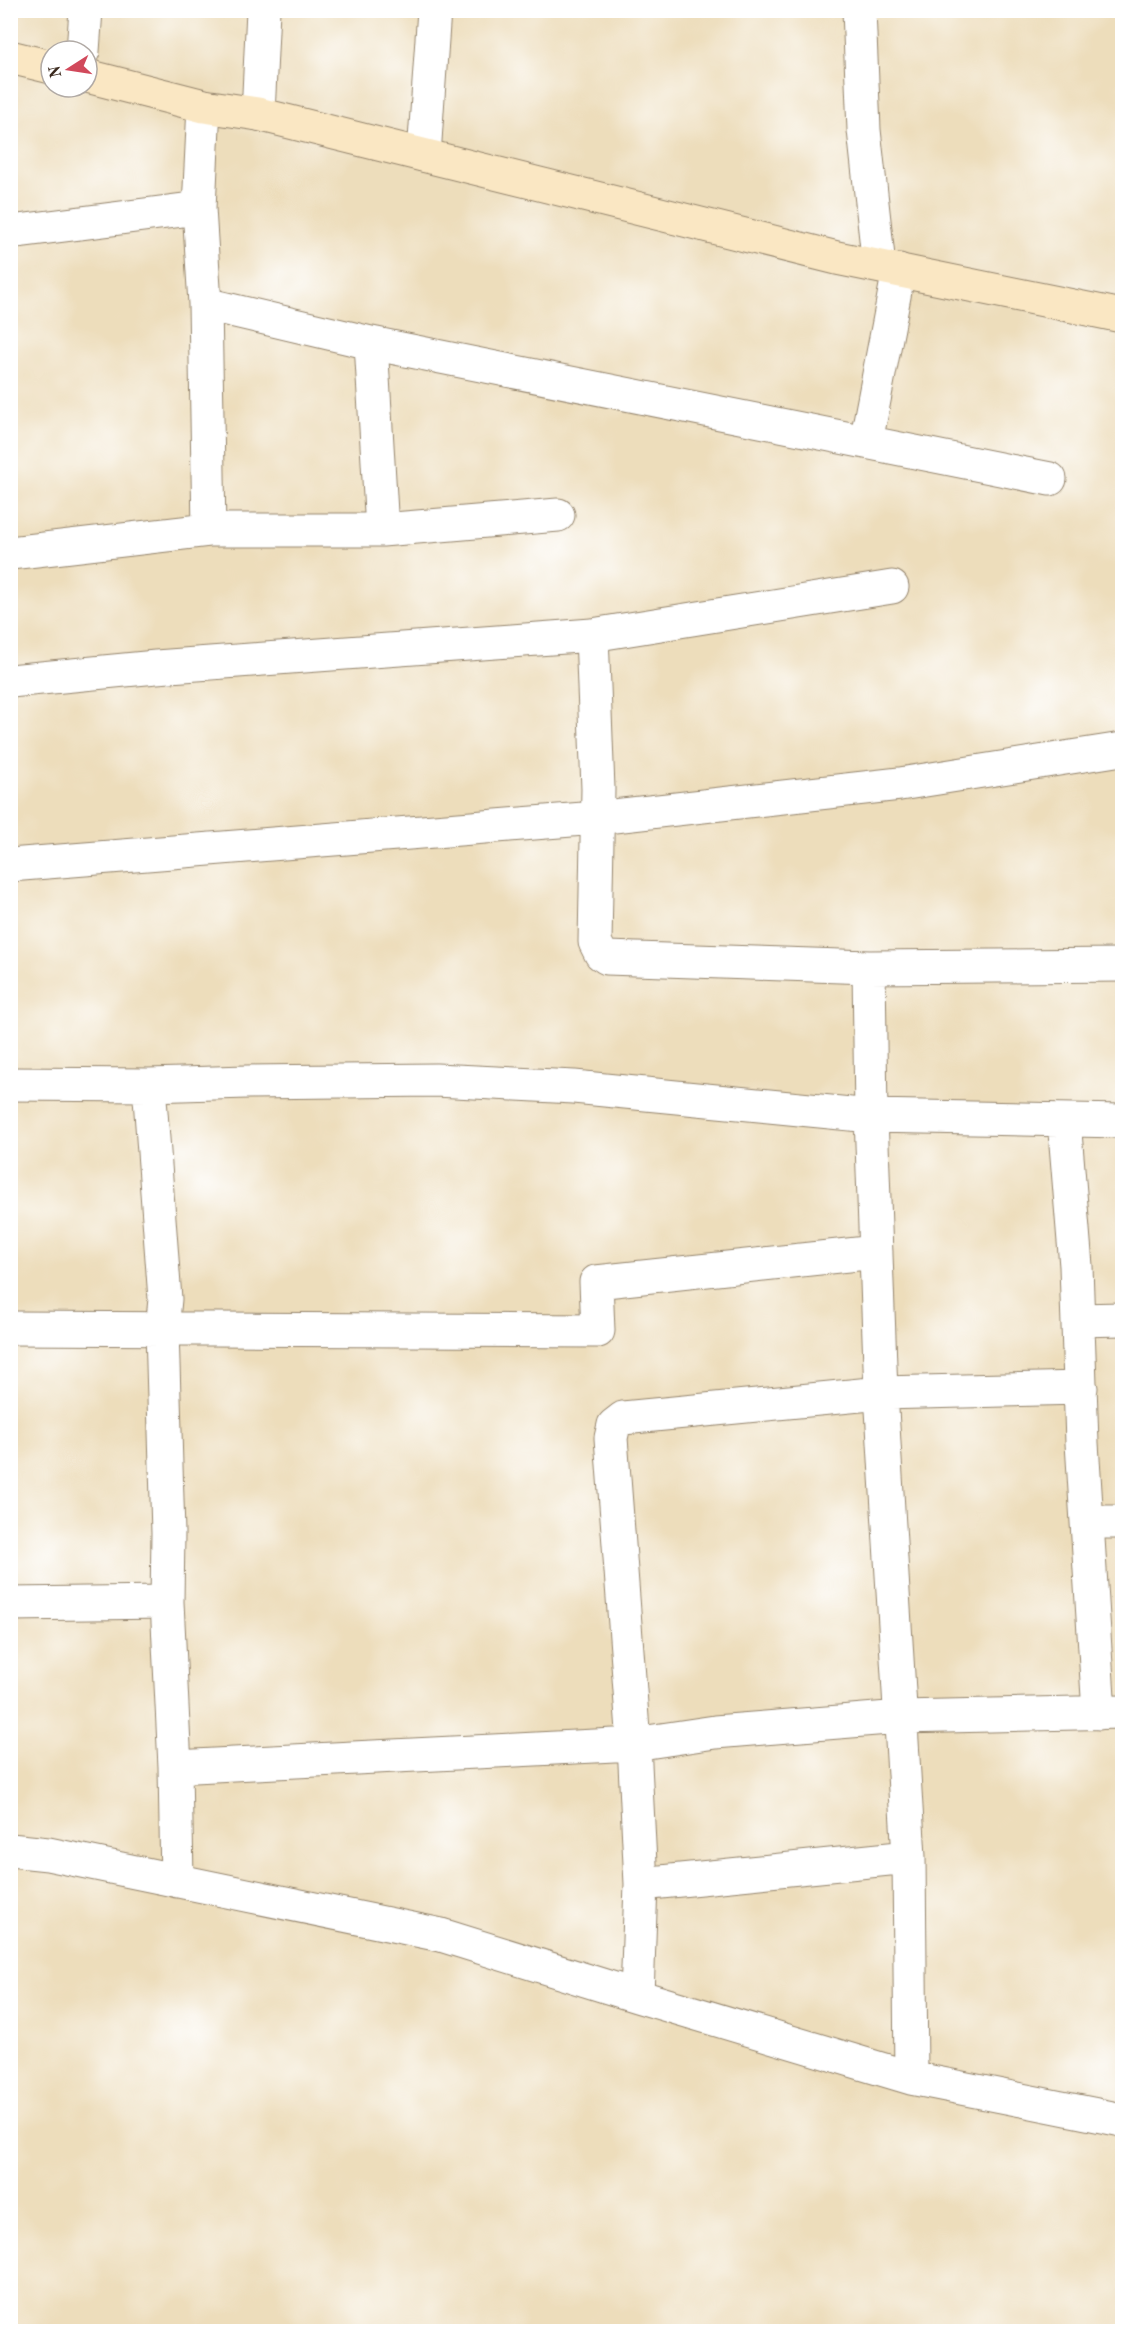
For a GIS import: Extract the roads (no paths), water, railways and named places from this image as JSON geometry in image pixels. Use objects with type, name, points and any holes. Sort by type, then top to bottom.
[{"type":"street","points":[[84,39],[86,10]]},
{"type":"street","points":[[258,114],[263,10]]},
{"type":"street","points":[[424,155],[434,10]]},
{"type":"street","points":[[859,10],[864,130],[889,268],[866,442]]},
{"type":"street","points":[[10,57],[39,64]]},
{"type":"street","points":[[99,79],[204,106],[258,114],[837,258],[1122,316]]},
{"type":"street","points":[[204,106],[199,208],[205,304],[209,530]]},
{"type":"street","points":[[10,232],[199,208]]},
{"type":"street","points":[[205,304],[371,343],[1050,479]]},
{"type":"street","points":[[371,343],[382,530]]},
{"type":"street","points":[[10,553],[209,530],[382,530],[558,515]]},
{"type":"street","points":[[10,681],[592,635],[892,587]]},
{"type":"street","points":[[592,635],[598,789],[595,942],[601,954],[607,958],[869,968],[1122,966]]},
{"type":"street","points":[[10,865],[596,818],[900,784],[1122,749]]},
{"type":"street","points":[[869,968],[871,1116],[881,1393],[909,1857],[911,2078]]},
{"type":"street","points":[[10,1084],[149,1085],[447,1080],[574,1087],[871,1116],[1122,1122]]},
{"type":"street","points":[[149,1085],[165,1299],[162,1330],[168,1533],[167,1602],[175,1767],[177,1881]]},
{"type":"street","points":[[175,1767],[634,1744],[715,1732],[901,1717],[1111,1712],[1087,1522],[1078,1320],[1064,1120]]},
{"type":"street","points":[[10,1328],[598,1331],[596,1282],[876,1252]]},
{"type":"street","points":[[1078,1320],[1122,1320]]},
{"type":"street","points":[[637,1996],[641,1884],[634,1744],[611,1438],[614,1425],[623,1418],[881,1393],[1081,1389]]},
{"type":"street","points":[[1087,1522],[1122,1522]]},
{"type":"street","points":[[10,1604],[167,1602]]},
{"type":"street","points":[[10,1850],[48,1854],[441,1935],[911,2078],[1122,2121]]},
{"type":"street","points":[[641,1884],[909,1857]]}]
